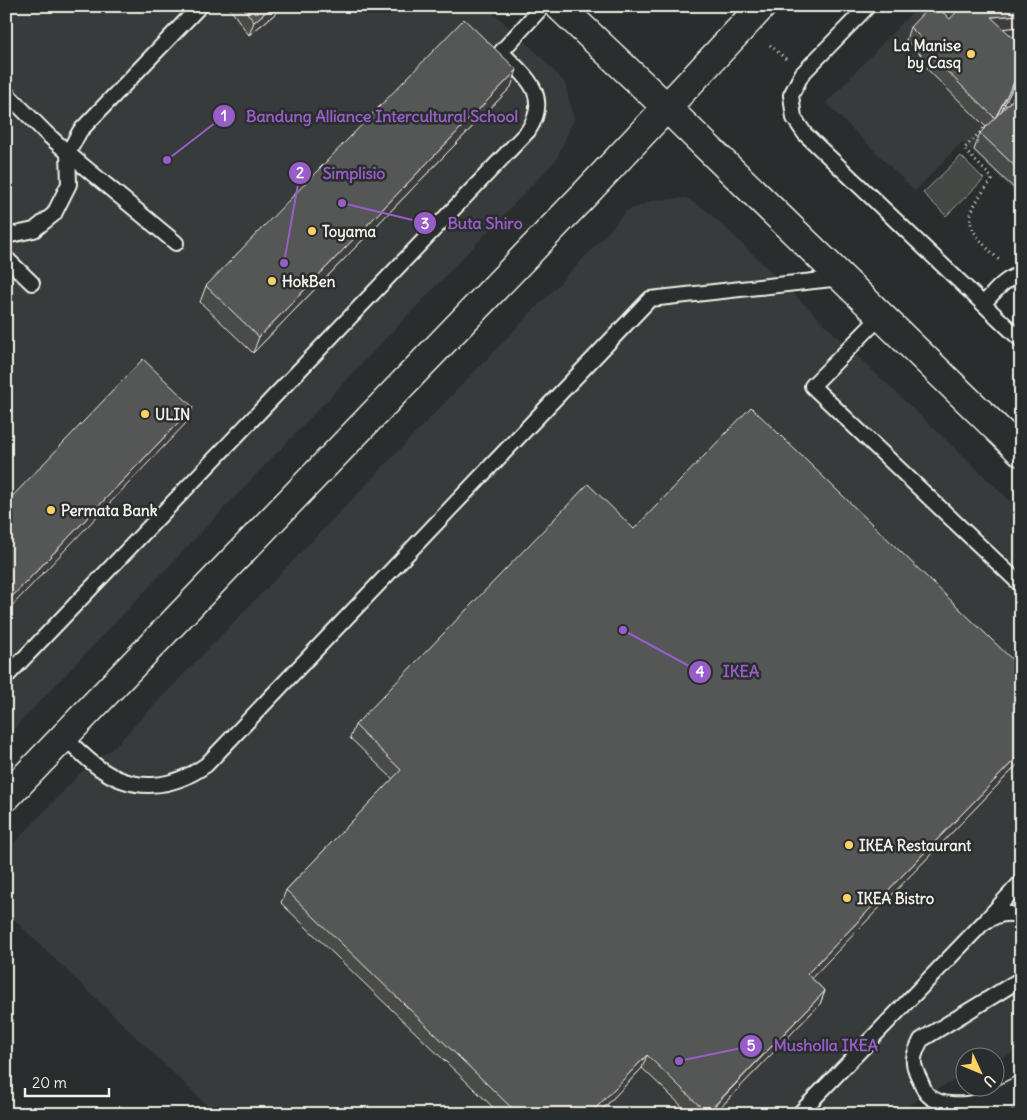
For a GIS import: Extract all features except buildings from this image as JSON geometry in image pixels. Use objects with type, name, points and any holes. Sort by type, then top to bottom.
[{"type":"street","points":[[559,6],[666,107],[1021,452]]},
{"type":"street","points":[[6,796],[762,6]]},
{"type":"street","points":[[975,1114],[1018,1098]]},
{"type":"lane","points":[[6,236],[34,230],[54,214],[69,184],[68,153],[80,131],[200,6]]},
{"type":"lane","points":[[6,677],[528,131],[537,114],[538,105],[534,88],[530,81],[501,52],[543,6]]},
{"type":"lane","points":[[868,6],[802,74],[791,94],[794,118],[805,134],[1021,340]]},
{"type":"lane","points":[[6,93],[68,153],[176,243]]},
{"type":"lane","points":[[6,258],[32,283]]},
{"type":"lane","points":[[983,304],[1005,281],[1018,276]]},
{"type":"lane","points":[[64,737],[101,770],[117,779],[132,784],[163,784],[193,774],[206,765],[650,299],[841,278]]},
{"type":"lane","points":[[881,316],[812,386],[1021,585]]},
{"type":"lane","points":[[799,1114],[1021,882]]},
{"type":"lane","points":[[982,924],[1002,913],[1021,916]]},
{"type":"lane","points":[[1018,1098],[974,1104],[952,1104],[938,1101],[927,1094],[914,1068],[913,1055],[921,1040],[1021,979]]},
{"type":"path","points":[[997,115],[1021,90]]},
{"type":"path","points":[[991,122],[964,150],[992,177],[992,180],[976,201],[971,212],[970,224],[977,238],[1018,276]]},
{"type":"shaded area","points":[[6,6],[486,6],[539,55],[565,83],[574,119],[556,160],[6,737]]},
{"type":"shaded area","points":[[918,6],[1021,6],[1021,198],[962,142],[915,191],[826,103]]},
{"type":"shaded area","points":[[961,156],[984,179],[946,216],[923,193]]},
{"type":"shaded area","points":[[686,198],[706,210],[1021,511],[1021,1049],[1004,1057],[1004,1048],[954,1048],[954,1081],[927,1094],[897,1114],[216,1114],[6,912],[6,852],[91,762],[111,750],[603,238],[626,211],[655,200]]},
{"type":"place","name":"La Manise by Casq","points":[[971,54]]},
{"type":"place","name":"Bandung Alliance Intercultural School","points":[[167,160]]},
{"type":"place","name":"Buta Shiro","points":[[342,203]]},
{"type":"place","name":"Toyama","points":[[312,231]]},
{"type":"place","name":"Simplisio","points":[[284,263]]},
{"type":"place","name":"HokBen","points":[[272,281]]},
{"type":"place","name":"ULIN","points":[[145,414]]},
{"type":"place","name":"Permata Bank","points":[[51,510]]},
{"type":"place","name":"IKEA","points":[[623,630]]},
{"type":"place","name":"IKEA Restaurant","points":[[849,845]]},
{"type":"place","name":"IKEA Bistro","points":[[847,898]]},
{"type":"place","name":"Musholla IKEA","points":[[679,1061]]}]
